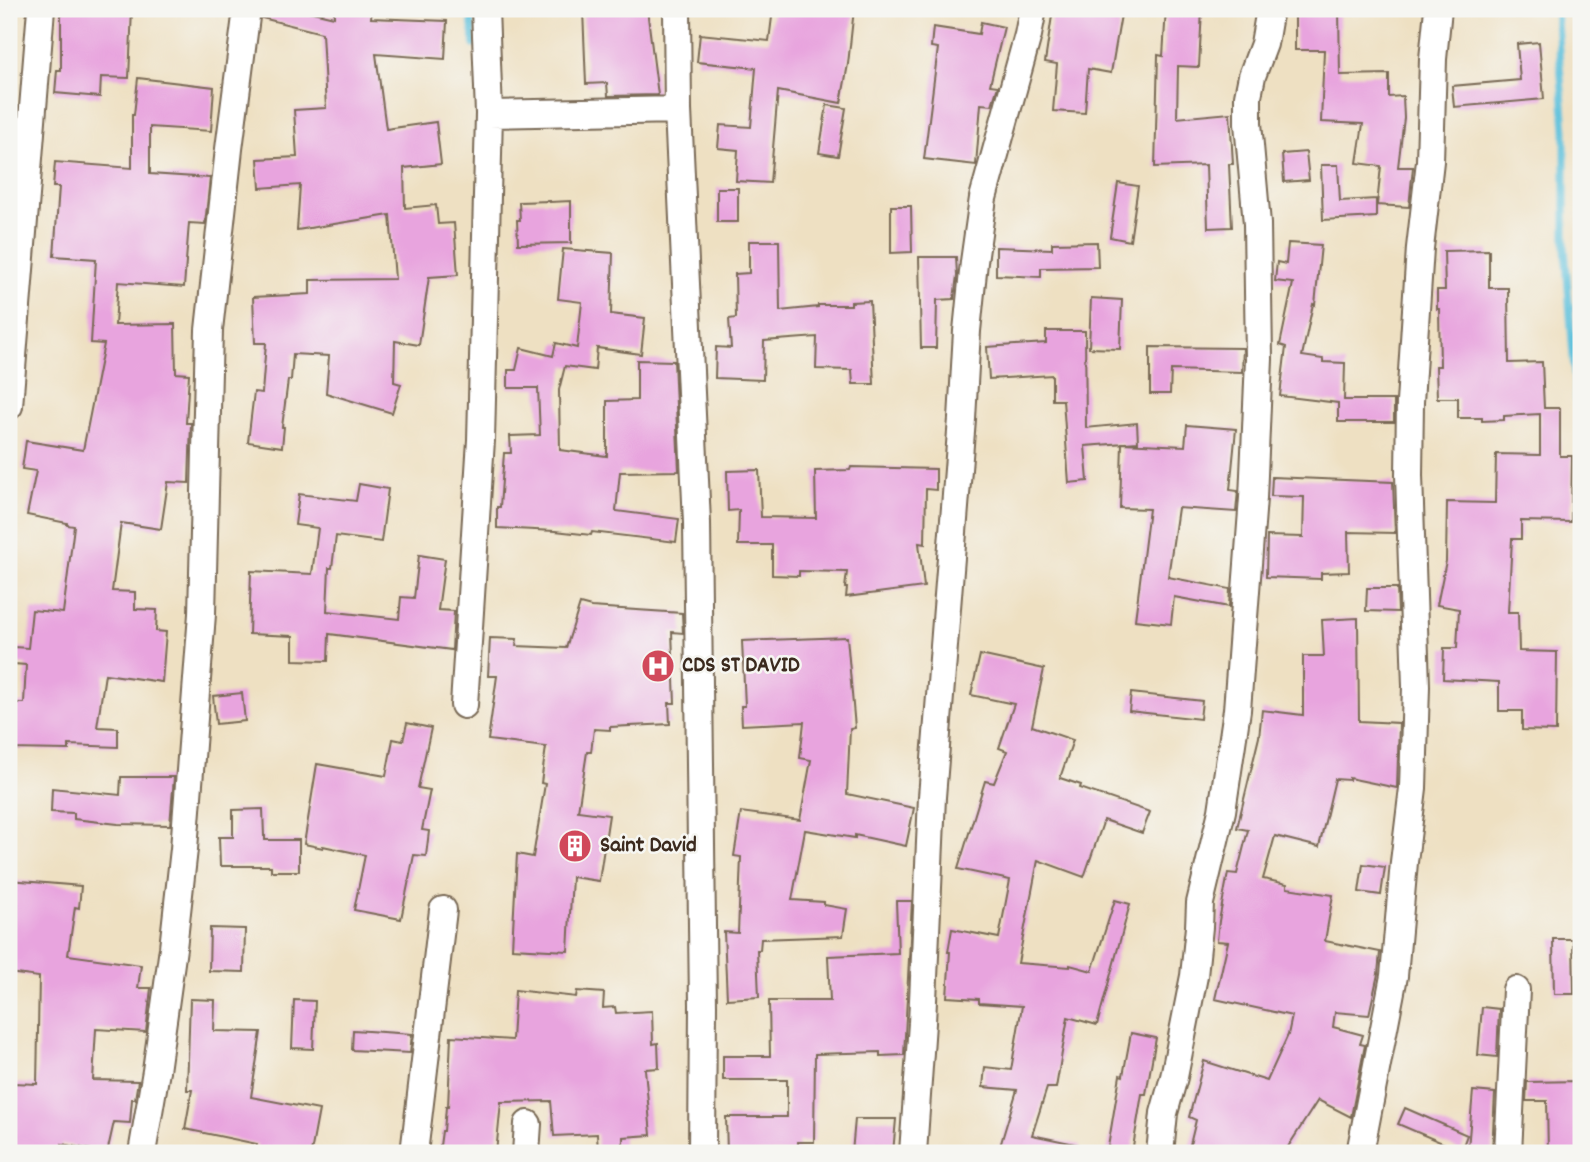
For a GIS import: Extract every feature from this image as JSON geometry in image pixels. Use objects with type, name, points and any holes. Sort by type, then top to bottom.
[{"type":"street","points":[[9,406],[41,9]]},
{"type":"street","points":[[142,1153],[173,948],[184,849],[202,614],[209,330],[247,9]]},
{"type":"street","points":[[464,705],[481,440],[489,114],[485,9]]},
{"type":"street","points":[[677,9],[678,110],[697,523],[704,1005],[702,1153]]},
{"type":"street","points":[[913,1153],[932,797],[974,261],[983,198],[1033,9]]},
{"type":"street","points":[[1160,1153],[1164,1113],[1195,976],[1200,903],[1222,811],[1237,710],[1253,498],[1259,359],[1257,224],[1248,96],[1264,44],[1270,9]]},
{"type":"street","points":[[1360,1153],[1394,976],[1413,788],[1416,686],[1409,512],[1410,402],[1420,248],[1430,160],[1433,59],[1438,9]]},
{"type":"street","points":[[489,114],[678,110]]},
{"type":"street","points":[[414,1153],[443,910]]},
{"type":"street","points":[[1508,1153],[1516,990]]},
{"type":"street","points":[[526,1153],[528,1124]]},
{"type":"building","points":[[61,9],[132,9],[129,78],[101,77],[100,97],[55,93],[57,70],[61,70]]},
{"type":"building","points":[[262,9],[300,9],[334,17],[334,9],[372,9],[371,18],[447,21],[445,59],[376,54],[386,129],[436,122],[441,164],[404,168],[405,208],[436,205],[438,224],[454,223],[458,275],[429,277],[419,345],[395,341],[394,382],[401,384],[392,413],[326,393],[329,356],[293,354],[282,427],[282,447],[248,442],[254,392],[262,393],[266,343],[255,343],[253,297],[310,294],[310,280],[395,279],[390,215],[297,230],[300,185],[260,188],[258,159],[297,157],[294,110],[326,108],[322,33],[262,18]]},
{"type":"building","points":[[647,9],[658,95],[608,96],[607,83],[586,84],[583,10]]},
{"type":"building","points":[[773,9],[835,13],[836,9],[854,9],[841,103],[778,91],[770,183],[736,181],[738,150],[718,148],[720,125],[751,127],[756,68],[697,62],[700,34],[769,41]]},
{"type":"building","points":[[1053,9],[1122,9],[1111,73],[1088,69],[1085,113],[1053,111],[1057,64],[1045,62]]},
{"type":"building","points":[[1166,9],[1202,9],[1199,67],[1178,66],[1177,118],[1230,113],[1233,164],[1229,164],[1232,227],[1208,228],[1206,165],[1155,167],[1158,55],[1163,56]]},
{"type":"building","points":[[1295,9],[1339,9],[1340,75],[1389,74],[1389,97],[1403,96],[1404,118],[1398,167],[1413,167],[1409,207],[1377,205],[1381,166],[1357,163],[1363,124],[1321,122],[1324,50],[1295,50]]},
{"type":"building","points":[[981,22],[1004,27],[990,85],[998,86],[992,105],[981,104],[976,165],[924,159],[938,48],[931,47],[933,27],[979,34]]},
{"type":"building","points":[[1539,42],[1544,99],[1454,107],[1452,86],[1520,80],[1517,44]]},
{"type":"building","points":[[138,78],[214,87],[211,131],[150,127],[150,174],[210,178],[205,224],[189,223],[184,287],[118,282],[115,325],[175,324],[176,373],[189,374],[186,423],[191,423],[189,483],[168,482],[161,529],[121,523],[112,591],[135,592],[135,609],[157,610],[156,631],[166,632],[162,682],[105,674],[97,727],[118,728],[118,747],[69,745],[69,750],[9,749],[9,703],[24,703],[26,665],[14,664],[14,647],[28,648],[32,610],[63,613],[74,526],[27,515],[36,471],[22,469],[26,441],[83,450],[104,344],[91,343],[96,259],[54,256],[59,187],[53,187],[55,162],[132,168],[132,115]]},
{"type":"building","points":[[827,105],[846,108],[838,156],[819,153]]},
{"type":"building","points":[[1306,152],[1309,180],[1284,182],[1282,154]]},
{"type":"building","points":[[1321,165],[1338,165],[1340,201],[1376,199],[1376,217],[1323,220]]},
{"type":"building","points":[[1118,183],[1138,186],[1130,241],[1110,237]]},
{"type":"building","points":[[717,188],[738,188],[738,222],[717,222]]},
{"type":"building","points":[[571,201],[571,243],[518,244],[519,202]]},
{"type":"building","points":[[891,206],[911,206],[912,252],[891,253]]},
{"type":"building","points":[[749,241],[779,241],[780,311],[870,301],[874,384],[853,384],[852,370],[816,369],[817,337],[764,341],[763,380],[715,378],[716,347],[731,348],[729,319],[736,318],[735,274],[749,273]]},
{"type":"building","points":[[1097,242],[1098,267],[1041,268],[1041,277],[996,275],[996,247],[1052,249],[1052,243]]},
{"type":"building","points":[[1288,243],[1321,245],[1315,305],[1313,304],[1302,356],[1323,359],[1323,362],[1345,363],[1344,400],[1394,400],[1394,422],[1338,422],[1338,403],[1280,396],[1286,347],[1280,345],[1293,283],[1275,281],[1277,262],[1286,264]]},
{"type":"building","points":[[563,249],[613,253],[611,314],[645,318],[641,354],[597,348],[595,370],[565,366],[559,390],[560,450],[607,456],[607,401],[637,400],[637,360],[674,361],[679,471],[620,472],[616,511],[679,519],[676,542],[592,532],[591,535],[497,528],[504,453],[511,453],[510,436],[540,435],[538,388],[508,388],[508,370],[516,370],[521,348],[553,356],[556,343],[577,348],[582,302],[558,299]]},
{"type":"building","points":[[1489,250],[1489,288],[1508,288],[1509,363],[1542,362],[1544,408],[1560,408],[1560,456],[1572,456],[1571,522],[1521,521],[1521,539],[1512,539],[1508,612],[1518,612],[1519,651],[1557,652],[1556,731],[1522,730],[1522,711],[1499,711],[1499,682],[1443,679],[1444,648],[1457,648],[1459,609],[1437,605],[1446,561],[1447,502],[1495,503],[1496,454],[1540,455],[1540,414],[1504,416],[1504,420],[1458,418],[1458,398],[1437,398],[1436,366],[1440,366],[1437,290],[1445,290],[1444,251]]},
{"type":"building","points":[[919,257],[956,257],[954,299],[937,300],[936,348],[921,348]]},
{"type":"building","points":[[1091,298],[1122,300],[1120,349],[1089,348]]},
{"type":"building","points":[[1046,331],[1085,331],[1086,428],[1137,423],[1138,442],[1085,446],[1088,481],[1069,483],[1063,400],[1052,400],[1052,375],[989,379],[987,347],[1046,343]]},
{"type":"building","points":[[1150,347],[1243,348],[1242,372],[1171,370],[1170,394],[1150,394]]},
{"type":"building","points":[[1187,425],[1236,429],[1230,490],[1238,491],[1236,512],[1178,508],[1168,577],[1230,589],[1229,607],[1174,597],[1171,624],[1135,620],[1149,509],[1120,508],[1122,443],[1185,446]]},
{"type":"building","points":[[851,467],[936,469],[936,490],[926,489],[925,544],[919,543],[924,587],[846,597],[847,572],[799,571],[799,576],[772,575],[772,545],[738,545],[739,510],[728,511],[727,471],[759,470],[761,517],[816,518],[815,471],[850,470]]},
{"type":"building","points":[[1272,477],[1393,482],[1395,533],[1348,532],[1349,572],[1321,573],[1321,579],[1266,577],[1267,536],[1303,537],[1304,497],[1271,496]]},
{"type":"building","points":[[359,484],[388,489],[381,542],[336,536],[332,568],[329,568],[327,611],[399,619],[401,597],[414,598],[419,555],[445,559],[438,610],[454,611],[452,650],[329,634],[328,661],[293,660],[293,636],[249,634],[251,571],[312,574],[318,528],[295,525],[299,494],[356,501]]},
{"type":"building","points":[[1367,588],[1397,588],[1398,612],[1366,611]]},
{"type":"building","points":[[580,604],[682,613],[683,633],[672,632],[675,703],[669,703],[670,724],[594,729],[591,752],[587,752],[578,811],[609,815],[599,881],[572,877],[568,951],[512,948],[517,854],[533,857],[545,784],[541,783],[546,747],[488,740],[497,676],[488,676],[490,638],[517,639],[516,646],[566,648]]},
{"type":"building","points":[[1358,618],[1359,721],[1399,723],[1397,788],[1349,778],[1335,779],[1319,847],[1275,836],[1263,879],[1287,884],[1287,888],[1333,895],[1325,941],[1380,952],[1369,1015],[1335,1012],[1333,1027],[1363,1035],[1360,1044],[1365,1045],[1351,1117],[1318,1100],[1284,1153],[1188,1153],[1196,1120],[1189,1117],[1204,1061],[1267,1081],[1288,1035],[1292,1016],[1215,999],[1228,942],[1217,941],[1219,921],[1228,873],[1237,874],[1248,830],[1237,828],[1259,737],[1262,710],[1303,715],[1303,656],[1324,656],[1322,620]]},
{"type":"building","points":[[847,637],[855,728],[850,729],[847,794],[914,808],[906,846],[855,835],[855,838],[805,830],[792,900],[824,902],[824,905],[847,909],[843,936],[761,939],[760,950],[757,950],[759,997],[727,999],[724,932],[738,933],[741,857],[734,856],[741,812],[800,820],[811,760],[800,758],[804,722],[742,725],[741,706],[745,706],[742,641]]},
{"type":"building","points":[[980,655],[1044,669],[1032,726],[1073,740],[1060,778],[1081,785],[1080,788],[1150,812],[1142,833],[1104,820],[1084,877],[1038,860],[1018,963],[1070,965],[1092,971],[1115,900],[1130,904],[1097,1025],[1068,1017],[1056,1088],[1047,1088],[1032,1135],[1080,1145],[1079,1153],[998,1153],[1017,1090],[983,1087],[985,1067],[1011,1070],[1022,1006],[979,1003],[979,999],[947,997],[948,952],[952,929],[999,938],[1010,880],[958,869],[985,781],[994,783],[1007,751],[999,748],[1014,704],[971,695]]},
{"type":"building","points":[[242,693],[245,721],[216,724],[213,696]]},
{"type":"building","points":[[1131,693],[1202,701],[1200,719],[1129,711]]},
{"type":"building","points":[[407,723],[431,728],[418,788],[430,790],[422,830],[429,831],[426,856],[414,855],[401,919],[354,910],[365,855],[304,844],[317,764],[386,776],[393,739],[403,741]]},
{"type":"building","points":[[121,777],[174,777],[170,825],[118,824],[74,819],[74,813],[51,812],[52,788],[120,795]]},
{"type":"building","points":[[263,809],[265,840],[299,840],[299,871],[271,871],[271,866],[220,866],[219,837],[233,837],[233,810]]},
{"type":"building","points":[[1363,864],[1385,867],[1381,895],[1359,892]]},
{"type":"building","points":[[9,880],[81,886],[79,908],[75,907],[68,955],[141,965],[138,988],[151,988],[146,1032],[96,1029],[93,1080],[138,1081],[135,1099],[132,1099],[130,1123],[114,1122],[107,1153],[62,1144],[60,1153],[10,1153],[13,1083],[37,1084],[39,977],[9,973]]},
{"type":"building","points":[[896,901],[912,901],[904,1055],[880,1056],[880,1052],[815,1054],[814,1142],[798,1142],[798,1153],[727,1153],[726,1117],[787,1117],[787,1080],[723,1080],[723,1056],[770,1056],[769,1001],[830,1001],[828,956],[898,953]]},
{"type":"building","points":[[210,928],[245,929],[244,972],[209,971]]},
{"type":"building","points":[[1553,939],[1573,939],[1574,994],[1554,994]]},
{"type":"building","points":[[515,990],[576,997],[577,991],[604,993],[603,1008],[615,1007],[616,1013],[652,1011],[653,1044],[658,1043],[659,1068],[645,1069],[651,1135],[623,1137],[623,1153],[598,1153],[597,1134],[554,1136],[551,1101],[501,1102],[496,1153],[439,1153],[448,1107],[451,1036],[512,1040]]},
{"type":"building","points":[[190,999],[215,1000],[214,1031],[261,1032],[251,1097],[319,1110],[311,1153],[256,1153],[257,1144],[185,1129],[192,1090],[187,1090]]},
{"type":"building","points":[[294,1000],[315,1001],[313,1049],[292,1048]]},
{"type":"building","points":[[1482,1007],[1499,1009],[1497,1057],[1478,1055]]},
{"type":"building","points":[[353,1030],[412,1034],[410,1053],[352,1050]]},
{"type":"building","points":[[1131,1033],[1156,1038],[1146,1094],[1142,1094],[1132,1153],[1107,1153],[1120,1075],[1123,1076]]},
{"type":"building","points":[[1581,1081],[1581,1153],[1548,1153],[1547,1101],[1526,1101],[1527,1082]]},
{"type":"building","points":[[1473,1091],[1495,1093],[1492,1151],[1468,1149]]},
{"type":"building","points":[[1405,1108],[1467,1135],[1461,1151],[1398,1124]]},
{"type":"building","points":[[855,1119],[896,1119],[893,1153],[852,1153]]},
{"type":"waterway","points":[[470,9],[474,45]]},
{"type":"waterway","points":[[1556,9],[1565,131],[1565,248],[1581,445]]},
{"type":"place","name":"CDS ST DAVID","points":[[658,666]]},
{"type":"place","name":"Saint David","points":[[575,846]]}]
